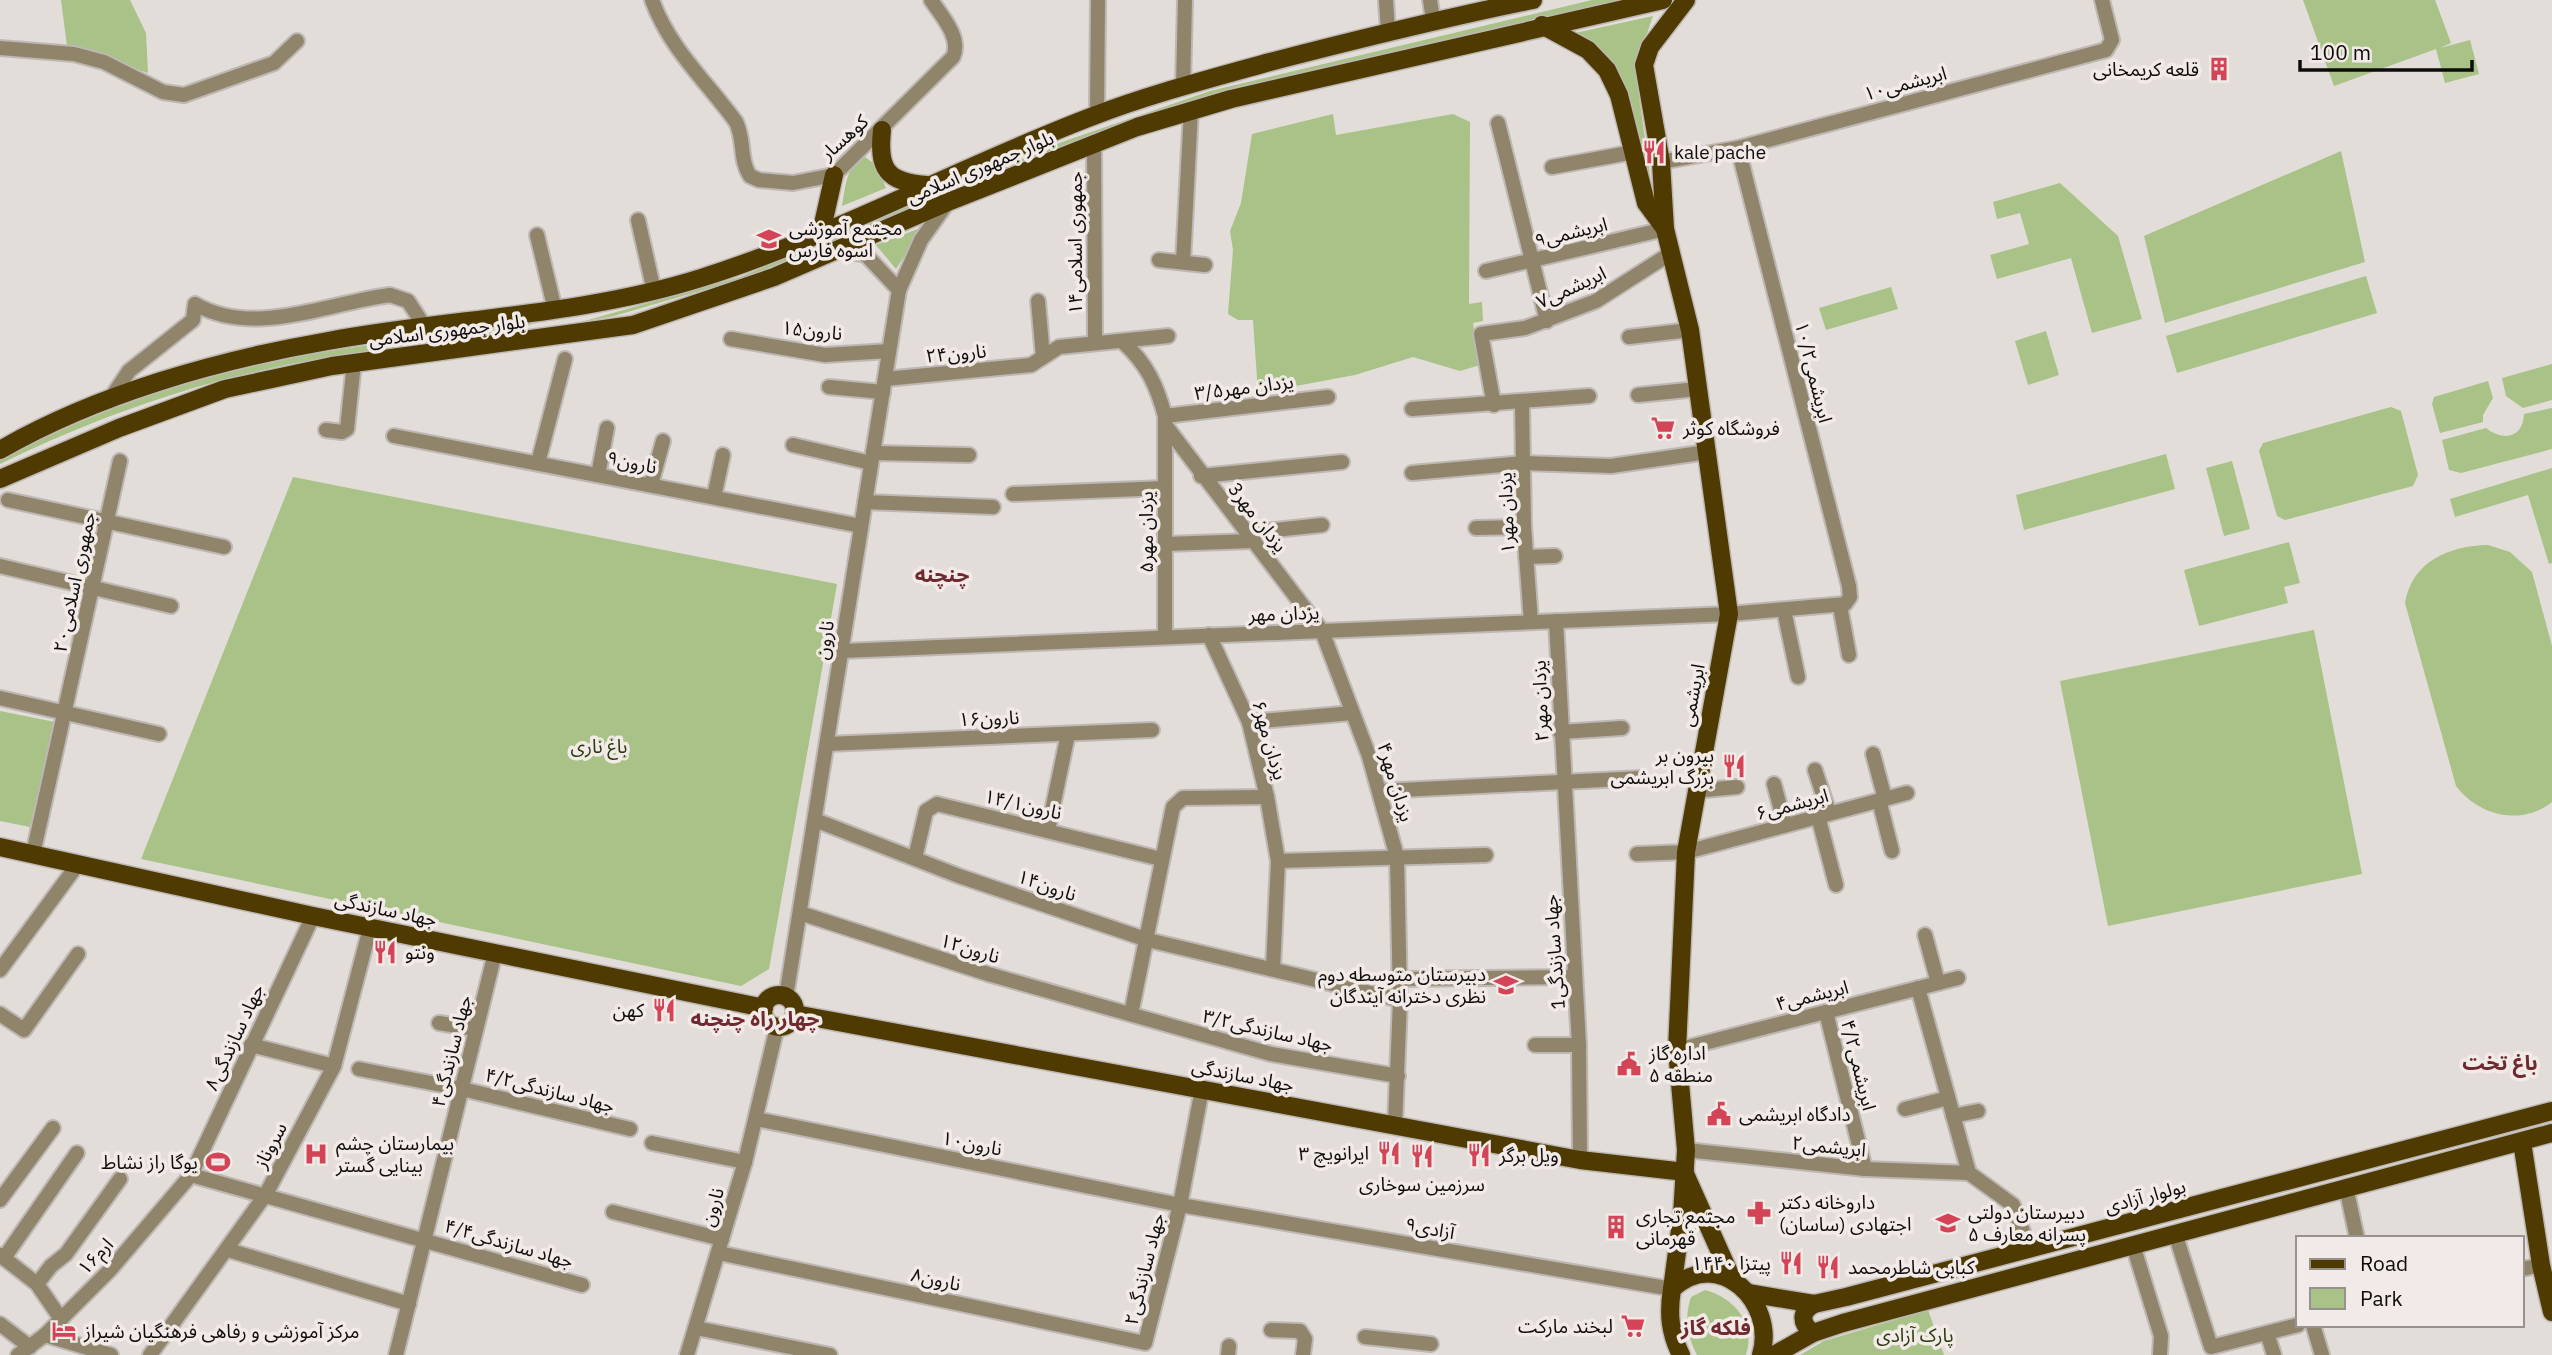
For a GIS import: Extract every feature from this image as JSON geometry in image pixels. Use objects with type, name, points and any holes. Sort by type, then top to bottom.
[{"type":"main road","name":"بلوار جمهوری اسلامی","points":[[0,450],[109,401],[219,363],[329,340],[555,310],[654,291],[703,277],[821,233],[1097,114],[1183,86],[1388,31],[1533,0]]},
{"type":"main road","name":"بلوار جمهوری اسلامی","points":[[0,479],[119,428],[225,389],[354,363],[633,325],[751,286],[1094,142],[1191,110],[1542,25],[1662,0]]},
{"type":"main road","points":[[1665,229],[1661,162],[1645,60],[1660,33],[1686,0]]},
{"type":"main road","points":[[1542,25],[1588,50],[1607,70],[1619,95],[1646,203],[1665,229]]},
{"type":"main road","points":[[882,130],[880,153],[892,177],[906,184],[930,185]]},
{"type":"main road","points":[[821,233],[834,175]]},
{"type":"main road","name":"ابریشمی","points":[[1665,229],[1690,330],[1729,614],[1686,852],[1677,1050],[1686,1150],[1682,1215],[1672,1289]]},
{"type":"main road","points":[[555,310],[559,337]]},
{"type":"main road","name":"جهاد سازندگی","points":[[0,847],[313,916],[764,1008]]},
{"type":"main road","points":[[786,996],[793,1003],[795,1014],[791,1023],[776,1027],[765,1018],[764,1008],[772,997],[786,996]]},
{"type":"main road","name":"جهاد سازندگی","points":[[795,1014],[1580,1160],[1685,1172]]},
{"type":"main road","name":"بولوار آزادی","points":[[1748,1293],[1814,1304],[2552,1111]]},
{"type":"main road","points":[[1774,1355],[1813,1332],[2552,1133]]},
{"type":"main road","points":[[2522,1142],[2541,1265],[2552,1312]]},
{"type":"main road","points":[[2363,1160],[2368,1182]]},
{"type":"main road","points":[[1647,1168],[1672,1189],[1682,1215]]},
{"type":"main road","points":[[1685,1172],[1733,1281]]},
{"type":"main road","points":[[1681,1355],[1672,1346],[1669,1306],[1672,1289],[1695,1273],[1710,1272],[1733,1281],[1748,1293],[1760,1318],[1764,1345],[1761,1355]]},
{"type":"main road","points":[[1813,1332],[1805,1327],[1802,1318],[1806,1309],[1814,1304]]},
{"type":"street","name":"کوهسار","points":[[652,0],[658,17],[677,50],[736,122],[741,131],[742,158],[750,176],[759,180],[793,183],[834,175],[882,130],[954,55],[951,32],[930,0]]},
{"type":"street","points":[[1097,114],[1098,0]]},
{"type":"street","points":[[1183,86],[1185,0]]},
{"type":"street","points":[[1386,0],[1388,31]]},
{"type":"street","points":[[1430,0],[1433,20]]},
{"type":"street","name":"ابریشمی۱۰","points":[[1661,162],[1738,148],[2106,50],[2111,47],[2112,40],[2102,0]]},
{"type":"street","points":[[0,48],[74,54],[104,62],[163,92],[184,95],[274,63],[296,41]]},
{"type":"street","points":[[1183,262],[1191,110]]},
{"type":"street","points":[[1498,123],[1547,321]]},
{"type":"street","name":"جمهوری اسلامی۱۴","points":[[1094,142],[1095,343]]},
{"type":"street","name":"۱۰/۲ابریشمی","points":[[1738,148],[1849,586],[1850,597],[1842,605],[1849,655]]},
{"type":"street","points":[[1552,167],[1634,152]]},
{"type":"street","name":"نارون","points":[[786,996],[899,290],[916,249],[947,202]]},
{"type":"street","points":[[638,220],[654,291]]},
{"type":"street","name":"ابریشمی۹","points":[[1486,271],[1665,229]]},
{"type":"street","points":[[537,235],[555,310]]},
{"type":"street","points":[[840,250],[866,255],[899,290]]},
{"type":"street","name":"ابریشمی۷","points":[[1494,405],[1481,334],[1547,321],[1596,301],[1671,254]]},
{"type":"street","points":[[1159,260],[1205,265]]},
{"type":"street","points":[[109,401],[128,371],[193,320],[195,303],[220,316],[266,318],[390,295],[408,301],[425,327]]},
{"type":"street","points":[[1037,361],[1038,301]]},
{"type":"street","points":[[1629,337],[1690,330]]},
{"type":"street","name":"نارون۲۴","points":[[829,387],[884,386],[1037,361],[1059,347],[1168,336]]},
{"type":"street","name":"نارون۱۵","points":[[731,339],[825,355],[890,351]]},
{"type":"street","points":[[1123,342],[1147,367],[1158,388],[1165,421]]},
{"type":"street","points":[[538,463],[565,359]]},
{"type":"street","points":[[326,430],[342,432],[347,429],[354,363]]},
{"type":"street","points":[[1638,395],[1697,389]]},
{"type":"street","points":[[1412,409],[1589,396]]},
{"type":"street","name":"۳/۵یزدان مهر","points":[[1165,421],[1328,397]]},
{"type":"street","name":"یزدان مهر۱","points":[[1522,403],[1524,527],[1531,622]]},
{"type":"street","name":"3یزدان مهر","points":[[1165,421],[1202,475],[1322,631]]},
{"type":"street","name":"یزدان مهر۵","points":[[1165,421],[1165,637]]},
{"type":"street","points":[[597,475],[607,428]]},
{"type":"street","name":"نارون۹","points":[[394,436],[862,526]]},
{"type":"street","points":[[651,485],[663,441]]},
{"type":"street","points":[[793,445],[872,458],[969,455]]},
{"type":"street","points":[[1412,474],[1524,463],[1611,466],[1707,452]]},
{"type":"street","points":[[713,497],[723,455]]},
{"type":"street","name":"جمهوری اسلامی۲۰","points":[[33,855],[120,461]]},
{"type":"street","points":[[1202,475],[1342,462]]},
{"type":"street","points":[[1013,494],[1166,488]]},
{"type":"street","points":[[8,500],[107,519],[224,547]]},
{"type":"street","points":[[865,502],[993,507]]},
{"type":"street","points":[[1165,544],[1250,537],[1322,525]]},
{"type":"street","points":[[1476,528],[1524,527]]},
{"type":"street","points":[[1526,557],[1555,556]]},
{"type":"street","points":[[0,566],[171,606]]},
{"type":"street","name":"یزدان مهر","points":[[842,651],[1729,614],[1842,605]]},
{"type":"street","points":[[1784,610],[1798,677]]},
{"type":"street","name":"یزدان مهر۲","points":[[1556,621],[1562,780]]},
{"type":"street","name":"یزدان مهر۴","points":[[1322,631],[1381,791],[1397,858],[1400,1000],[1395,1125]]},
{"type":"street","name":"یزدان مهر۶","points":[[1209,635],[1249,722],[1267,797],[1278,861],[1273,969]]},
{"type":"street","points":[[0,698],[159,734]]},
{"type":"street","points":[[1249,722],[1352,713]]},
{"type":"street","points":[[1560,732],[1622,728]]},
{"type":"street","name":"نارون۱۶","points":[[827,744],[1152,730]]},
{"type":"street","points":[[1048,830],[1068,734]]},
{"type":"street","points":[[1873,754],[1892,851]]},
{"type":"street","points":[[1815,771],[1836,885]]},
{"type":"street","points":[[1381,791],[1642,778]]},
{"type":"street","name":"1جهاد سازندگی","points":[[1562,780],[1579,1045],[1582,1121],[1580,1160]]},
{"type":"street","points":[[1774,784],[1785,825]]},
{"type":"street","points":[[1695,791],[1737,788]]},
{"type":"street","name":"ابریشمی۶","points":[[1637,853],[1686,852],[1908,793]]},
{"type":"street","points":[[1131,1014],[1148,940],[1161,859],[1176,802],[1183,798],[1267,797]]},
{"type":"street","name":"۱۴/۱نارون","points":[[915,858],[926,811],[937,804],[1161,859]]},
{"type":"street","name":"نارون۱۴","points":[[815,820],[1148,940],[1400,1000]]},
{"type":"street","points":[[1278,861],[1486,855]]},
{"type":"street","points":[[0,970],[78,864]]},
{"type":"street","name":"نارون۱۲","points":[[800,913],[988,974],[1131,1014]]},
{"type":"street","name":"جهاد سازندگی۸","points":[[191,1175],[313,916]]},
{"type":"street","name":"سروناز","points":[[150,1355],[266,1194],[334,1066],[370,928]]},
{"type":"street","points":[[1925,935],[1938,983]]},
{"type":"street","name":"جهاد سازندگی۴","points":[[396,1355],[495,953]]},
{"type":"street","points":[[0,1014],[24,1030],[78,954]]},
{"type":"street","points":[[1400,979],[1575,977]]},
{"type":"street","name":"ابریشمی۴","points":[[1677,1050],[1958,978]]},
{"type":"street","points":[[1918,988],[1969,1173],[2013,1205],[2029,1248]]},
{"type":"street","name":"ابریشمی۴/۲","points":[[1826,1012],[1865,1169]]},
{"type":"street","name":"۳/۲جهاد سازندگی","points":[[1131,1014],[1271,1054],[1398,1076]]},
{"type":"street","points":[[439,1023],[476,1029]]},
{"type":"street","name":"نارون","points":[[687,1355],[745,1162],[776,1027]]},
{"type":"street","points":[[251,1045],[334,1066]]},
{"type":"street","points":[[1535,1045],[1579,1045]]},
{"type":"street","name":"۴/۲جهاد سازندگی","points":[[359,1069],[462,1088],[630,1129]]},
{"type":"street","name":"۲جهاد سازندگی","points":[[1145,1343],[1180,1205],[1202,1089]]},
{"type":"street","points":[[1905,1109],[1948,1098]]},
{"type":"street","points":[[1953,1116],[1978,1111]]},
{"type":"street","name":"نارون۱۰","points":[[756,1119],[1180,1205]]},
{"type":"street","points":[[0,1200],[53,1128]]},
{"type":"street","points":[[652,1143],[745,1162]]},
{"type":"street","name":"ابریشمی۲","points":[[1686,1150],[1865,1169],[1969,1173]]},
{"type":"street","points":[[61,1319],[37,1284],[2,1256],[77,1153]]},
{"type":"street","name":"۴/۴جهاد سازندگی","points":[[191,1175],[582,1285]]},
{"type":"street","name":"ارم۱۶","points":[[24,1351],[45,1335],[110,1270],[191,1175]]},
{"type":"street","points":[[37,1284],[51,1266],[66,1254],[120,1179]]},
{"type":"street","points":[[2346,1187],[2357,1236]]},
{"type":"street","name":"آزادی۹","points":[[1180,1205],[1672,1289]]},
{"type":"street","name":"نارون۸","points":[[613,1212],[720,1246],[1145,1343]]},
{"type":"street","points":[[2175,1233],[2211,1347],[2296,1326]]},
{"type":"street","points":[[2133,1245],[2161,1336],[2160,1355]]},
{"type":"street","points":[[228,1250],[409,1304]]},
{"type":"street","points":[[2524,1269],[2541,1265]]},
{"type":"street","points":[[0,1324],[24,1351]]},
{"type":"street","points":[[2314,1327],[2322,1355]]},
{"type":"street","points":[[695,1328],[830,1355]]},
{"type":"street","points":[[1271,1330],[1300,1331],[1303,1334],[1303,1355]]},
{"type":"street","points":[[2267,1333],[2274,1355]]},
{"type":"street","points":[[45,1335],[111,1355]]},
{"type":"street","points":[[1365,1337],[1394,1348],[1432,1344]]},
{"type":"green space","points":[[61,0],[130,0],[146,33],[148,73],[67,46]]},
{"type":"green space","points":[[1592,0],[1626,0],[1260,84],[1097,133],[741,279],[614,316],[581,322],[740,277],[1062,142],[1210,91]]},
{"type":"green space","points":[[2303,0],[2435,0],[2451,43],[2440,48],[2470,40],[2479,74],[2445,83],[2436,49],[2334,86]]},
{"type":"green space","points":[[1653,16],[1635,68],[1654,203],[1627,100],[1575,33]]},
{"type":"green space","points":[[1333,114],[1336,135],[1453,114],[1470,122],[1469,304],[1482,302],[1483,321],[1473,323],[1480,365],[1460,371],[1413,357],[1355,375],[1258,393],[1253,320],[1238,320],[1228,314],[1233,250],[1230,231],[1241,203],[1252,134]]},
{"type":"green space","points":[[2341,151],[2365,262],[2165,323],[2144,236]]},
{"type":"green space","points":[[865,157],[876,165],[886,188],[842,206],[850,172],[858,161]]},
{"type":"green space","points":[[2060,183],[2118,236],[2142,319],[2092,333],[2071,258],[1997,279],[1990,255],[2029,244],[2020,213],[1997,219],[1993,202]]},
{"type":"green space","points":[[923,227],[896,269],[876,245]]},
{"type":"green space","points":[[2366,276],[2377,313],[2177,373],[2166,336]]},
{"type":"green space","points":[[1891,287],[1898,309],[1826,330],[1819,308]]},
{"type":"green space","points":[[537,323],[481,335],[312,360],[231,378],[113,415],[0,464],[0,460],[29,445],[89,418],[180,385],[243,368],[353,347]]},
{"type":"green space","points":[[2046,331],[2059,375],[2028,385],[2015,341]]},
{"type":"green space","points":[[2552,364],[2552,400],[2523,408],[2506,396],[2502,378]]},
{"type":"green space","points":[[2488,381],[2493,398],[2483,415],[2483,422],[2440,433],[2432,404],[2434,397]]},
{"type":"green space","points":[[2391,407],[2401,411],[2418,475],[2413,486],[2285,520],[2277,516],[2259,451],[2263,443]]},
{"type":"green space","points":[[2552,408],[2552,449],[2461,473],[2449,470],[2442,440],[2486,428],[2499,435],[2511,435],[2520,429],[2524,414]]},
{"type":"green space","points":[[2166,454],[2175,489],[2024,530],[2016,495]]},
{"type":"green space","points":[[2232,461],[2250,529],[2224,536],[2206,468]]},
{"type":"green space","points":[[2552,468],[2552,563],[2549,564],[2528,495],[2455,517],[2450,499]]},
{"type":"green space","name":"باغ ناری","points":[[293,477],[837,584],[769,969],[741,986],[141,859]]},
{"type":"green space","points":[[2289,542],[2300,583],[2284,587],[2288,603],[2199,626],[2184,570]]},
{"type":"green space","points":[[2488,545],[2510,552],[2532,572],[2552,646],[2552,802],[2540,810],[2513,816],[2500,814],[2476,804],[2456,786],[2405,603],[2415,576],[2434,559],[2460,549]]},
{"type":"green space","points":[[2314,630],[2362,874],[2108,926],[2060,681]]},
{"type":"green space","points":[[0,711],[55,722],[30,827],[0,821]]},
{"type":"green space","points":[[1705,1290],[1725,1299],[1740,1314],[1748,1333],[1746,1355],[1697,1355],[1687,1319],[1691,1297]]},
{"type":"green space","name":"پارک آزادی","points":[[1928,1310],[1944,1355],[1800,1355],[1824,1341]]},
{"type":"place","name":"قلعه کریمخانی","points":[[2219,69]]},
{"type":"place","name":"kale pache","points":[[1654,152]]},
{"type":"place","name":"مجتمع آموزشی اسوه فارس","points":[[769,239]]},
{"type":"place","name":"فروشگاه کوثر","points":[[1663,428]]},
{"type":"place","name":"بیرون بر بزرگ ابریشمی","points":[[1734,766]]},
{"type":"place","name":"ونتو","points":[[385,952]]},
{"type":"place","name":"دبیرستان متوسطه دوم نظری دخترانه آیندگان","points":[[1506,985]]},
{"type":"place","name":"کهن","points":[[664,1010]]},
{"type":"place","name":"اداره گاز منطقه ۵","points":[[1629,1064]]},
{"type":"place","name":"دادگاه ابریشمی","points":[[1719,1114]]},
{"type":"place","name":"ایرانویچ ٣","points":[[1389,1153]]},
{"type":"place","name":"بیمارستان چشم بینایی گستر","points":[[316,1154]]},
{"type":"place","name":"ویل برگر","points":[[1479,1155]]},
{"type":"place","name":"سرزمین سوخاری","points":[[1422,1156]]},
{"type":"place","name":"یوگا راز نشاط","points":[[218,1162]]},
{"type":"place","name":"داروخانه دکتر اجتهادی (ساسان)","points":[[1759,1213]]},
{"type":"place","name":"دبیرستان دولتی پسرانه معارف ۵","points":[[1948,1223]]},
{"type":"place","name":"مجتمع تجاری قهرمانی","points":[[1616,1227]]},
{"type":"place","name":"پیتزا ۱۴۴۰","points":[[1791,1263]]},
{"type":"place","name":"کبابی شاطرمحمد","points":[[1828,1267]]},
{"type":"place","name":"لبخند مارکت","points":[[1633,1326]]},
{"type":"place","name":"مرکز آموزشی و رفاهی فرهنگیان شیراز","points":[[64,1331]]},
{"type":"district","name":"چنچنه","points":[[942,575]]},
{"type":"district","name":"چهار راه چنچنه","points":[[755,1019]]},
{"type":"district","name":"باغ تخت","points":[[2500,1063]]},
{"type":"district","name":"فلکه گاز","points":[[1716,1328]]}]
